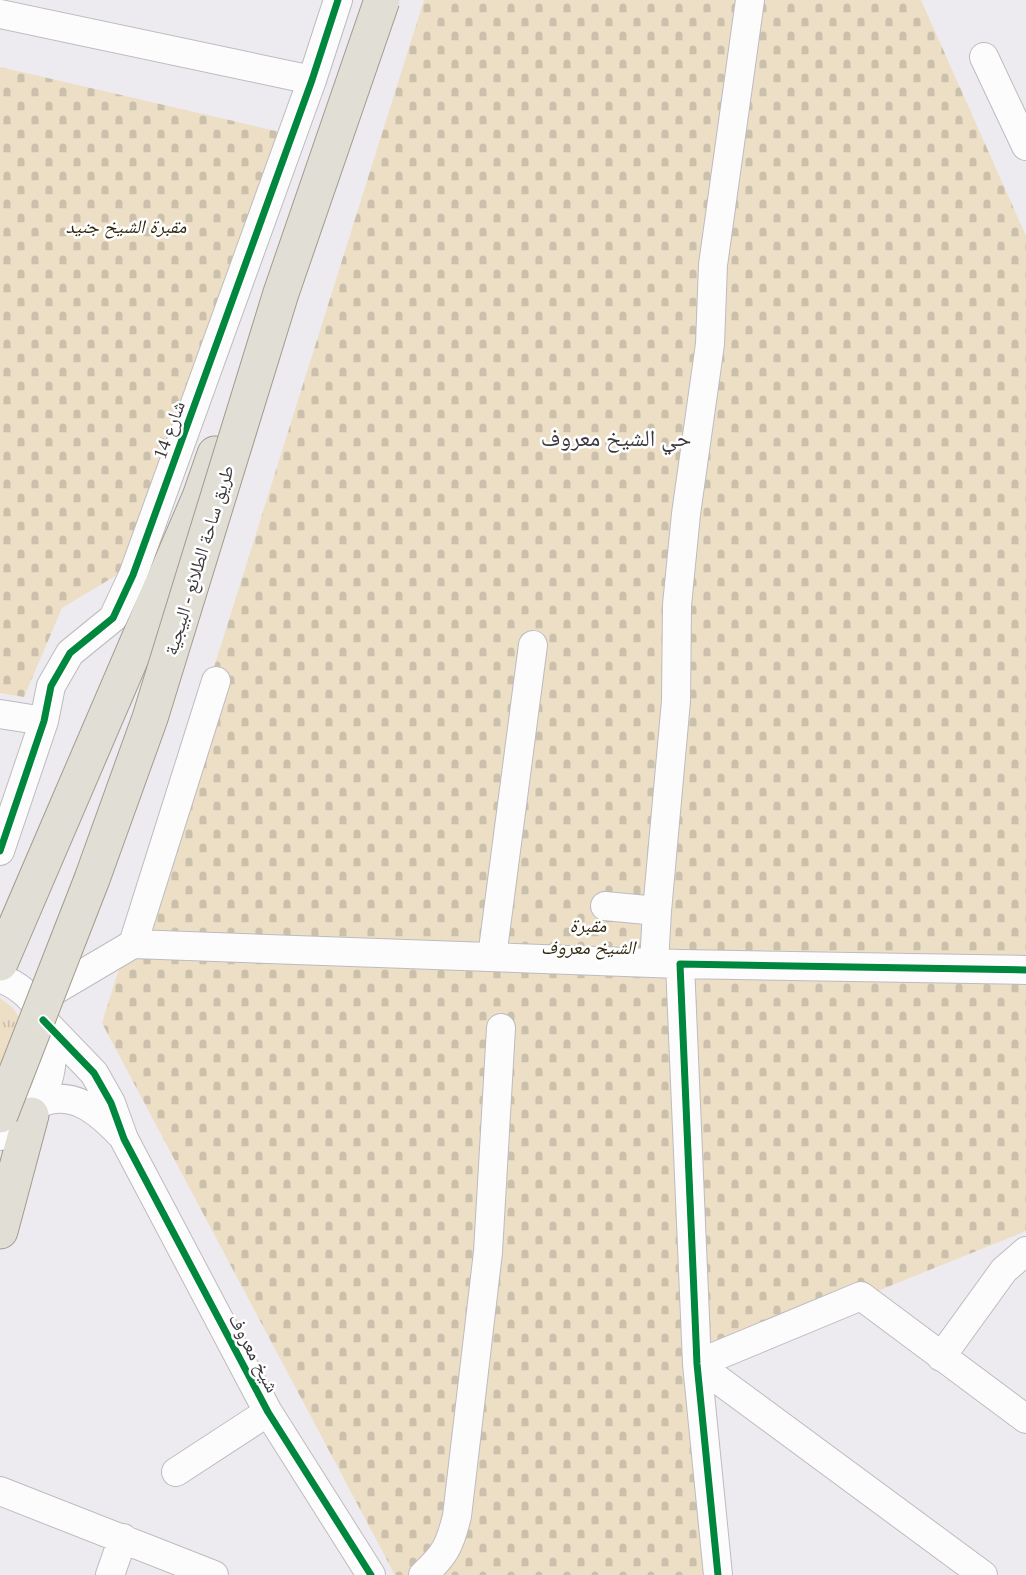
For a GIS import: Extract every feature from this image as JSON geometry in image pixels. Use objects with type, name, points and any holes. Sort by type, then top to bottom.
[{"type":"main road","name":"طريق ساحة الطلائع - البيجية","points":[[0,963],[200,498],[381,0]]},
{"type":"main road","name":"طريق ساحة الطلائع - البيجية","points":[[0,1231],[23,1111],[97,867],[150,718],[281,293],[381,0]]},
{"type":"street","name":"شارع 14","points":[[0,851],[44,721],[51,686],[70,653],[113,618],[133,575],[312,80],[338,0]]},
{"type":"street","points":[[718,1575],[697,1364],[667,964],[656,911],[676,701],[677,605],[686,514],[710,344],[713,265],[750,0]]},
{"type":"street","points":[[0,14],[312,80]]},
{"type":"street","points":[[984,57],[1026,146]]},
{"type":"street","points":[[492,957],[533,645]]},
{"type":"street","points":[[133,944],[216,681]]},
{"type":"street","points":[[0,714],[44,721]]},
{"type":"street","points":[[605,906],[656,911]]},
{"type":"street","points":[[38,1011],[133,944],[667,964],[1026,970]]},
{"type":"street","points":[[0,978],[11,983],[94,1073],[111,1103],[124,1139]]},
{"type":"street","points":[[0,1136],[12,1131],[23,1111],[44,1095],[51,1074],[52,1051],[48,1029],[38,1011]]},
{"type":"street","points":[[423,1575],[442,1558],[452,1539],[457,1516],[488,1252],[502,1028]]},
{"type":"street","points":[[23,1111],[50,1098],[68,1098],[96,1113],[124,1139]]},
{"type":"street","name":"شیخ معروف","points":[[124,1139],[268,1412],[371,1575]]},
{"type":"street","points":[[941,1357],[1004,1270],[1026,1251]]},
{"type":"street","points":[[697,1364],[861,1296],[1026,1419]]},
{"type":"street","points":[[697,1364],[983,1575]]},
{"type":"street","points":[[176,1472],[268,1412]]},
{"type":"street","points":[[0,1491],[214,1575]]},
{"type":"street","points":[[110,1575],[123,1538]]},
{"type":"green space","name":"مقبرة الشيخ معروف","points":[[424,0],[921,0],[1026,236],[1026,1231],[697,1364],[713,1575],[395,1575],[102,1023]]},
{"type":"green space","name":"مقبرة الشيخ جنيد","points":[[0,67],[289,134],[145,558],[62,608],[24,697],[0,693]]},
{"type":"green space","points":[[0,998],[13,1008],[25,1027],[0,1108]]},
{"type":"cycle path","points":[[0,851],[44,721],[51,686],[70,653],[113,618],[133,575],[312,80],[338,0]]},
{"type":"cycle path","points":[[718,1575],[697,1364],[680,964],[1026,970]]},
{"type":"cycle path","points":[[43,1020],[94,1073],[111,1103],[124,1139],[268,1412],[371,1575]]},
{"type":"district","name":"حي الشيخ معروف","points":[[616,438]]}]
